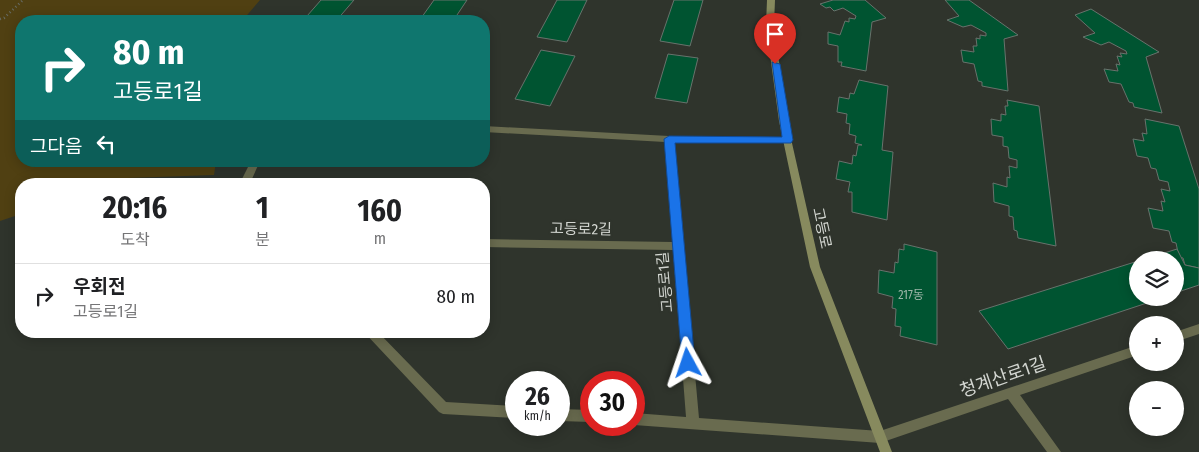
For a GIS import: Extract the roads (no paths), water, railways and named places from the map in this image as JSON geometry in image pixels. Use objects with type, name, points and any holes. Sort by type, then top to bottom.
[{"type":"street","name":"고등로","points":[[771,0],[770,25],[788,140],[815,267],[886,452]]},
{"type":"street","points":[[490,130],[669,139],[788,140]]},
{"type":"street","name":"고등로1길","points":[[669,139],[694,422]]},
{"type":"street","name":"고등로2길","points":[[490,243],[678,246]]},
{"type":"street","points":[[1184,334],[1199,329]]},
{"type":"street","points":[[376,338],[443,408],[505,411]]},
{"type":"street","name":"청계산로1길","points":[[880,437],[1129,353]]},
{"type":"street","points":[[1011,393],[1055,452]]},
{"type":"street","points":[[645,419],[880,437]]}]
